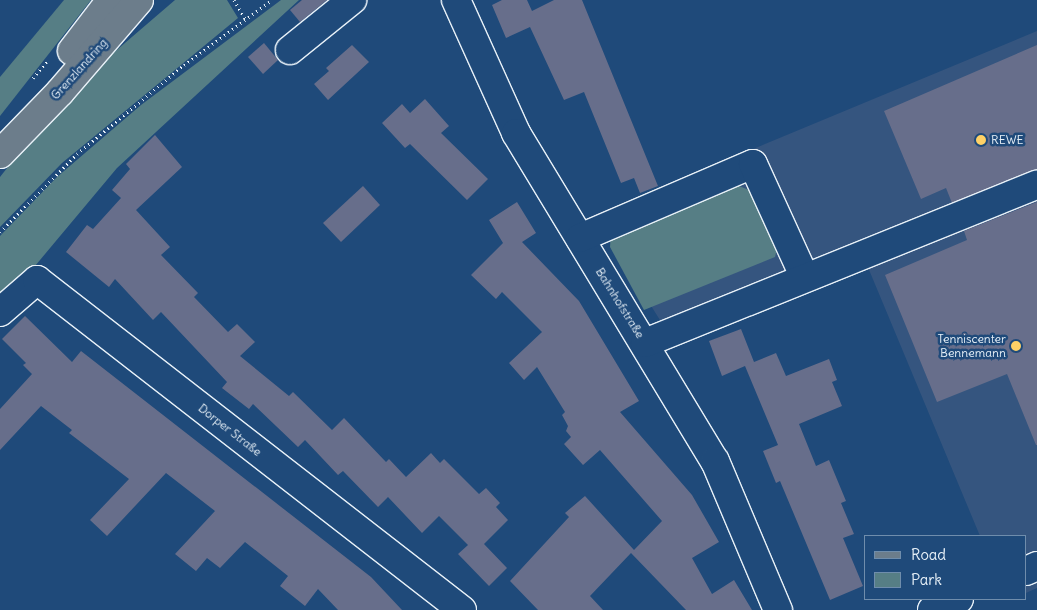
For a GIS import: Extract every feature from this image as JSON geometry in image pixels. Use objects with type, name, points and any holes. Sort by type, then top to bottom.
[{"type":"main road","name":"Grenzlandring","points":[[8,145],[33,104],[112,0]]},
{"type":"main road","name":"Grenzlandring","points":[[8,145],[60,92],[139,0]]},
{"type":"main road","points":[[100,45],[158,0]]},
{"type":"street","points":[[290,50],[352,0]]},
{"type":"street","name":"Bahnhofstraße","points":[[456,0],[516,133],[715,461],[778,610]]},
{"type":"street","points":[[580,238],[753,164],[804,276]]},
{"type":"street","points":[[645,343],[804,276],[1037,185]]},
{"type":"street","name":"Dorper Straße","points":[[0,312],[37,280],[462,610]]},
{"type":"street","points":[[932,610],[957,600]]},
{"type":"path","points":[[234,0],[246,20]]},
{"type":"path","points":[[0,232],[77,154],[184,65],[272,0]]},
{"type":"shaded area","points":[[1037,31],[1037,588],[1027,593],[1027,535],[980,535],[867,265],[675,344],[594,215]]},
{"type":"green space","points":[[64,0],[91,0],[0,116],[0,77]]},
{"type":"green space","points":[[175,0],[227,0],[238,18],[62,163],[0,227],[0,177],[76,85]]},
{"type":"green space","points":[[281,0],[299,0],[117,168],[35,266],[31,279],[0,306],[0,236],[57,177],[141,105]]},
{"type":"green space","points":[[729,182],[754,192],[779,241],[775,257],[644,310],[610,247],[611,232]]},
{"type":"building","points":[[302,0],[327,0],[300,22],[290,10]]},
{"type":"building","points":[[502,0],[527,0],[532,11],[554,0],[582,0],[658,186],[640,193],[634,178],[621,183],[584,92],[564,100],[530,27],[506,38],[492,5]]},
{"type":"building","points":[[264,43],[278,60],[263,74],[248,57]]},
{"type":"building","points":[[352,45],[369,62],[328,100],[314,84],[329,71],[326,68]]},
{"type":"building","name":"REWE","points":[[1037,45],[1037,170],[952,203],[946,188],[921,199],[884,111]]},
{"type":"building","points":[[425,99],[449,126],[441,133],[488,179],[467,200],[410,144],[405,148],[382,123],[402,104],[410,113]]},
{"type":"building","points":[[155,135],[182,167],[136,210],[170,247],[161,255],[198,293],[194,297],[228,332],[237,324],[255,342],[240,356],[289,396],[293,392],[332,430],[344,418],[386,462],[389,459],[406,477],[431,453],[440,463],[444,459],[479,494],[486,488],[500,503],[496,507],[508,520],[484,544],[507,568],[489,586],[458,554],[468,545],[439,516],[422,533],[388,497],[378,507],[343,471],[338,475],[305,440],[298,447],[253,404],[249,409],[222,388],[227,382],[161,312],[153,320],[115,279],[109,287],[66,252],[87,225],[93,229],[121,198],[112,190],[130,169],[126,164]]},
{"type":"building","points":[[363,186],[380,205],[341,242],[323,223]]},
{"type":"building","points":[[517,202],[536,233],[522,242],[579,301],[639,401],[620,412],[692,495],[719,542],[692,558],[712,594],[734,580],[752,610],[686,610],[631,553],[590,596],[603,610],[538,610],[510,581],[569,517],[565,513],[585,496],[634,550],[662,521],[600,450],[583,465],[564,444],[571,437],[566,431],[568,426],[562,415],[565,412],[537,367],[524,380],[509,363],[542,332],[502,292],[496,299],[471,275],[503,243],[489,220]]},
{"type":"building","points":[[1037,202],[1036,445],[1007,374],[937,402],[885,275],[967,240],[964,231]]},
{"type":"building","points":[[25,316],[72,362],[81,351],[371,577],[402,610],[338,610],[318,589],[305,606],[280,586],[288,576],[245,542],[220,568],[207,558],[196,571],[175,554],[215,511],[166,473],[107,536],[90,520],[129,479],[69,433],[72,430],[41,406],[0,450],[0,409],[32,374],[23,365],[26,363],[2,339]]},
{"type":"building","points":[[741,329],[754,362],[776,353],[786,376],[829,359],[837,380],[832,382],[842,406],[799,424],[816,466],[829,460],[846,501],[841,503],[854,534],[843,538],[863,586],[830,600],[780,481],[776,483],[763,451],[778,445],[745,366],[722,376],[709,341]]},
{"type":"place","name":"REWE","points":[[981,140]]},
{"type":"place","name":"Tenniscenter Bennemann","points":[[1016,346]]}]
